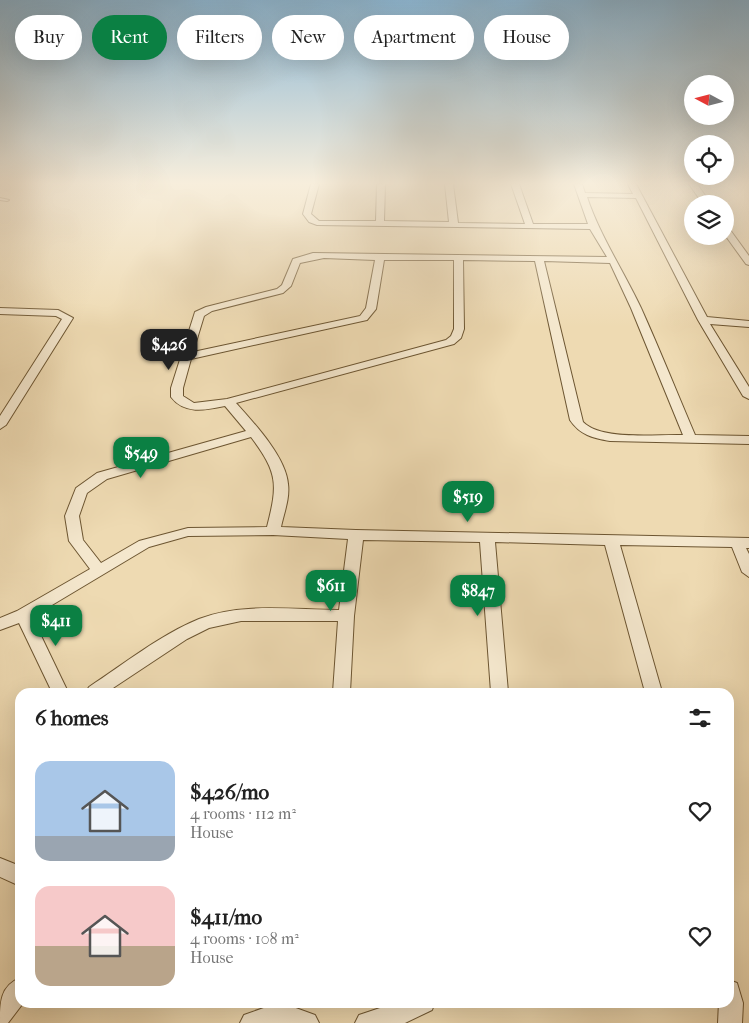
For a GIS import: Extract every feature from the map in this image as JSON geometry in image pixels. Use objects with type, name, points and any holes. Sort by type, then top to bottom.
[{"type":"street","points":[[596,232],[613,260],[636,308],[690,438]]},
{"type":"street","points":[[658,232],[703,320],[749,396]]},
{"type":"street","points":[[734,241],[749,262]]},
{"type":"street","points":[[458,258],[459,329],[456,338],[450,342],[228,402],[198,407],[180,402],[177,397],[177,388],[199,314],[209,309],[280,291],[286,286],[296,261],[299,259],[312,257],[380,257],[540,258],[613,260]]},
{"type":"street","points":[[186,357],[363,318],[371,308],[380,257]]},
{"type":"street","points":[[540,258],[576,420],[580,427],[588,432],[610,438],[749,440]]},
{"type":"street","points":[[0,311],[58,313],[68,318],[0,425]]},
{"type":"street","points":[[703,320],[749,324]]},
{"type":"street","points":[[228,402],[255,432],[280,476],[282,485],[273,531]]},
{"type":"street","points":[[98,569],[76,541],[72,516],[81,491],[102,476],[255,432]]},
{"type":"street","points":[[0,624],[23,615],[98,569],[144,544],[172,534],[207,530],[743,543],[749,572]]},
{"type":"street","points":[[342,688],[346,616],[356,535]]},
{"type":"street","points":[[487,538],[500,688]]},
{"type":"street","points":[[611,540],[653,688]]},
{"type":"street","points":[[23,615],[58,688]]},
{"type":"street","points":[[101,688],[181,635],[205,623],[241,615],[346,616]]},
{"type":"street","points":[[0,867],[15,874]]},
{"type":"street","points":[[0,1015],[15,996]]},
{"type":"street","points":[[367,1023],[399,1014],[412,1008]]},
{"type":"street","points":[[730,1023],[731,1008]]},
{"type":"street","points":[[252,1023],[264,1016],[280,1016],[307,1023]]}]
